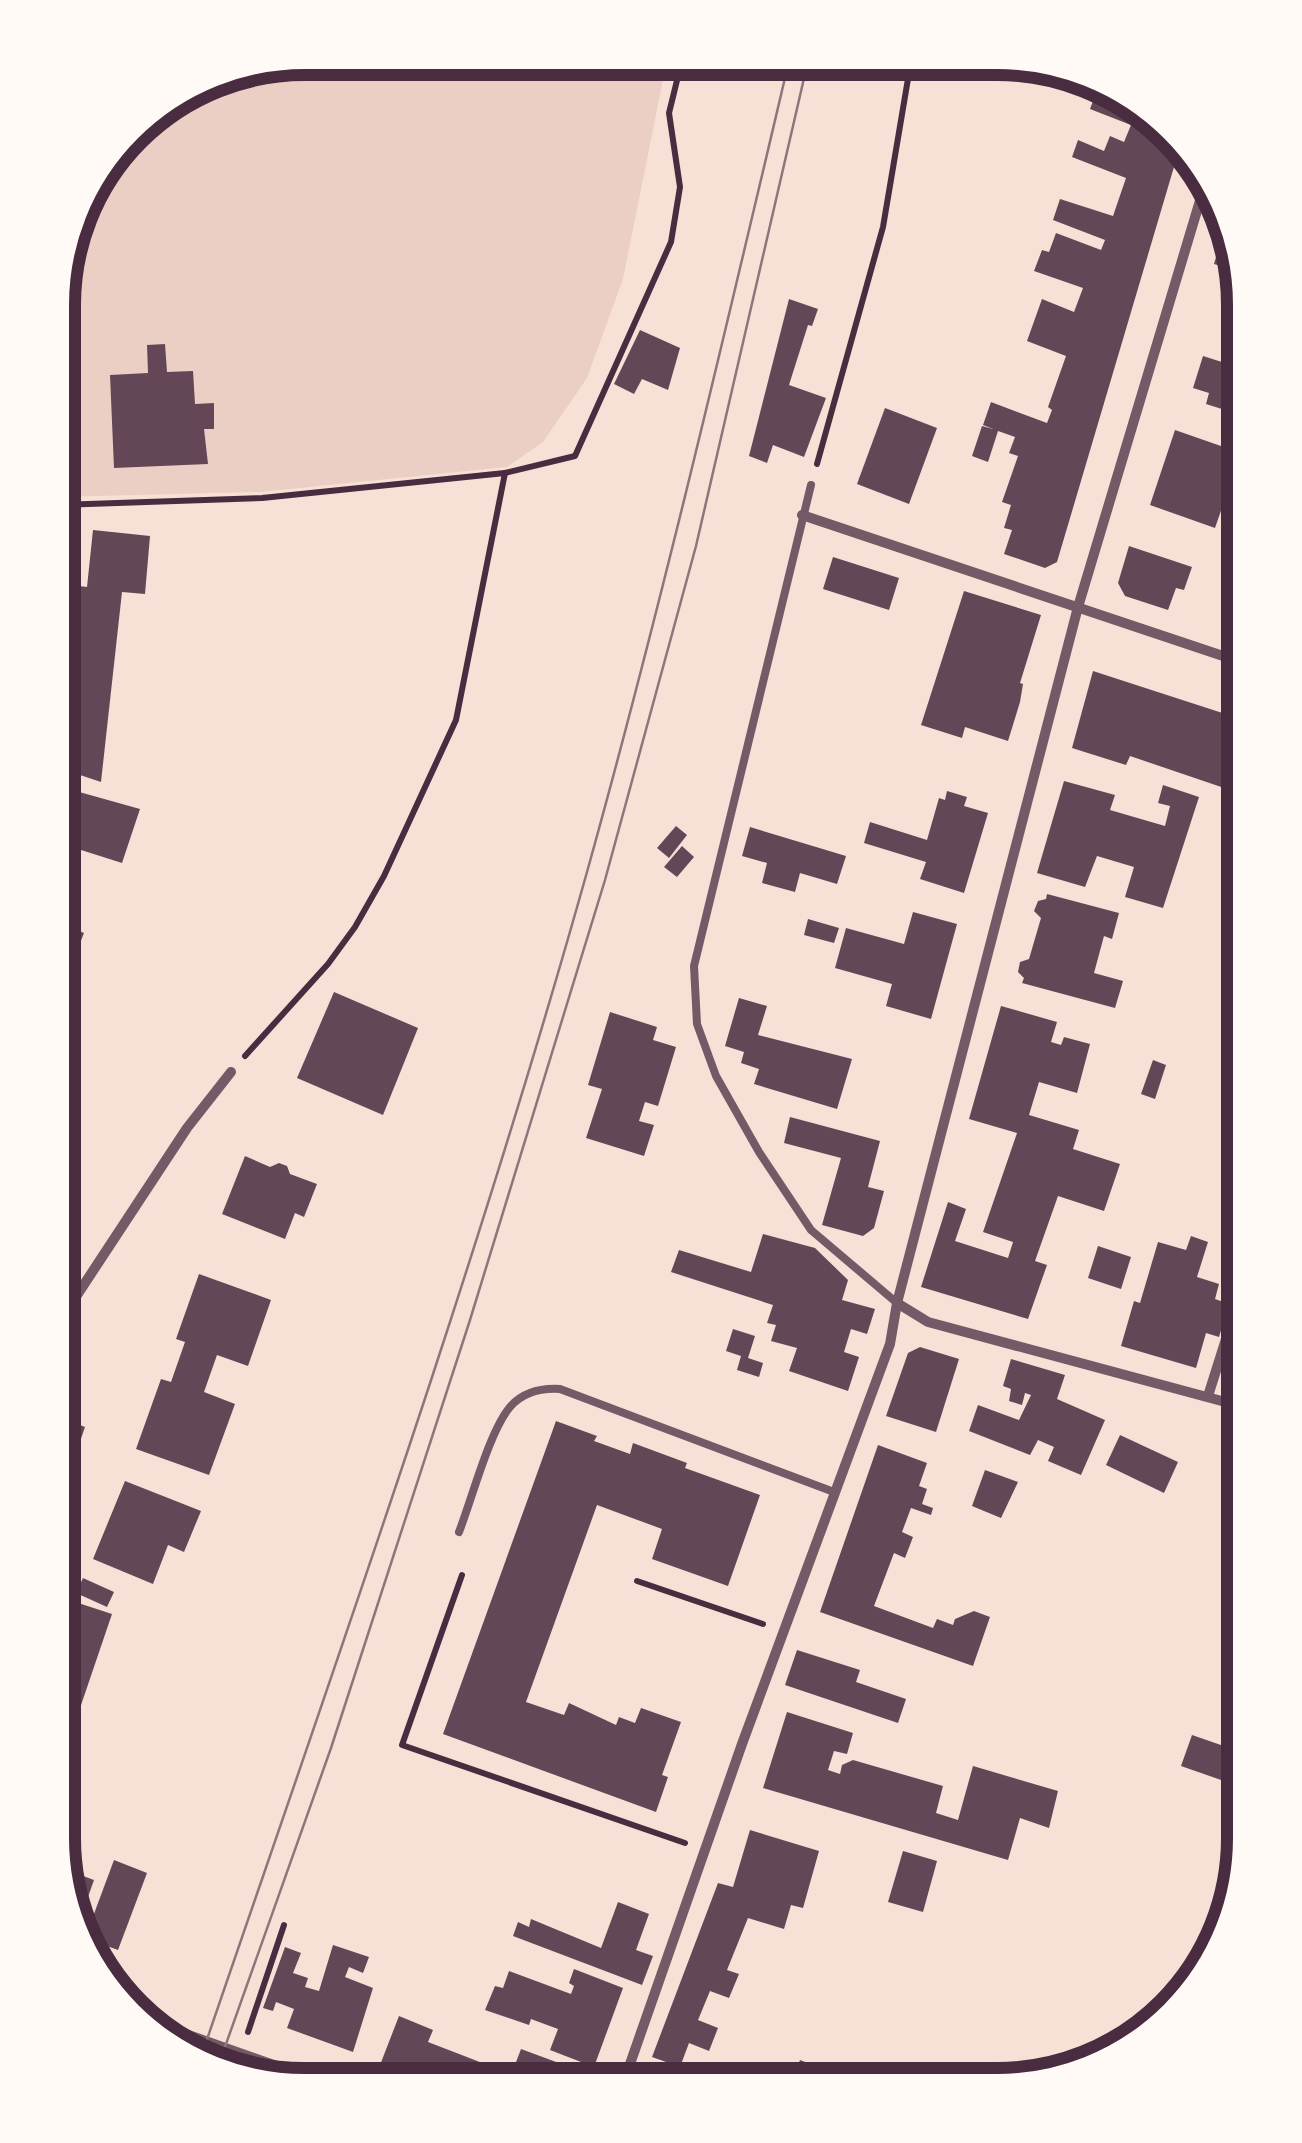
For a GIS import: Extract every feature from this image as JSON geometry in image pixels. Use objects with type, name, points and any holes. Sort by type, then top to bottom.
[{"type":"street","points":[[629,2068],[783,1630],[890,1344],[897,1303],[1078,607],[1200,199]]},
{"type":"street","points":[[802,515],[1227,657]]},
{"type":"street","points":[[75,1298],[187,1128],[231,1072]]},
{"type":"street","points":[[897,1303],[928,1322],[1227,1402]]},
{"type":"street","points":[[1208,1396],[1227,1336]]},
{"type":"street","points":[[185,2034],[279,2066]]},
{"type":"lane","points":[[811,485],[694,966],[698,1024],[716,1076],[759,1152],[812,1230],[897,1303]]},
{"type":"lane","points":[[460,1532],[501,1420],[512,1404],[545,1388],[560,1389],[834,1492]]},
{"type":"path","points":[[75,504],[262,498],[506,473],[576,456],[671,242],[680,187],[669,113],[678,75]]},
{"type":"path","points":[[811,485],[883,227],[909,75]]},
{"type":"path","points":[[231,1072],[328,964],[355,927],[384,876],[456,720],[506,473]]},
{"type":"path","points":[[462,1575],[402,1745],[705,1850]]},
{"type":"path","points":[[637,1580],[783,1630]]},
{"type":"path","points":[[241,2052],[284,1925]]},
{"type":"shaded area","points":[[305,75],[664,75],[623,279],[587,378],[543,442],[507,467],[260,492],[75,497],[77,275],[93,217],[132,153],[153,132],[190,106],[260,79]]},
{"type":"building","points":[[1094,97],[1112,106],[1160,142],[1176,161],[1057,562],[1045,568],[1004,554],[1012,530],[1004,528],[1011,505],[1002,502],[1018,456],[1009,453],[1015,437],[998,431],[988,462],[972,456],[982,426],[993,429],[983,425],[991,402],[1047,423],[1052,410],[1048,407],[1066,356],[1027,341],[1042,299],[1074,312],[1083,288],[1034,271],[1042,250],[1049,252],[1056,233],[1101,250],[1105,240],[1053,220],[1060,199],[1113,216],[1126,178],[1072,157],[1078,140],[1104,151],[1110,136],[1124,142],[1131,125],[1090,109]]},
{"type":"building","points":[[1219,247],[1224,267],[1214,264]]},
{"type":"building","points":[[789,299],[818,309],[812,326],[808,325],[789,385],[826,398],[804,457],[773,445],[767,463],[749,456]]},
{"type":"building","points":[[640,330],[680,348],[668,390],[642,379],[634,394],[614,384]]},
{"type":"building","points":[[165,344],[167,372],[193,371],[195,404],[214,403],[214,429],[204,429],[208,464],[114,468],[110,375],[148,373],[147,345]]},
{"type":"building","points":[[1203,356],[1227,364],[1227,411],[1206,404],[1209,393],[1193,388]]},
{"type":"building","points":[[885,408],[937,428],[909,504],[857,484]]},
{"type":"building","points":[[1175,430],[1227,448],[1227,493],[1215,528],[1150,505]]},
{"type":"building","points":[[93,530],[150,536],[145,594],[122,592],[101,782],[75,773],[80,651],[75,650],[75,623],[79,586],[87,587]]},
{"type":"building","points":[[1129,546],[1192,567],[1184,590],[1176,588],[1168,610],[1125,596],[1118,583]]},
{"type":"building","points":[[833,557],[899,578],[889,610],[823,589]]},
{"type":"building","points":[[964,591],[1041,615],[1020,683],[1020,702],[1008,741],[965,727],[962,738],[921,725]]},
{"type":"building","points":[[1093,671],[1227,714],[1227,789],[1130,756],[1126,765],[1072,748]]},
{"type":"building","points":[[1064,781],[1115,795],[1110,810],[1165,826],[1170,806],[1158,803],[1163,785],[1199,797],[1163,908],[1125,897],[1134,867],[1097,856],[1085,887],[1037,873]]},
{"type":"building","points":[[75,791],[140,809],[122,863],[75,848]]},
{"type":"building","points":[[947,791],[967,797],[964,806],[988,813],[964,893],[920,879],[926,862],[864,843],[870,822],[927,840],[939,798],[945,800]]},
{"type":"building","points":[[676,826],[687,835],[669,858],[657,848]]},
{"type":"building","points":[[750,827],[846,856],[837,884],[800,873],[795,892],[762,883],[767,863],[742,856]]},
{"type":"building","points":[[682,846],[694,857],[677,877],[664,867]]},
{"type":"building","points":[[1047,894],[1119,913],[1112,939],[1104,936],[1094,973],[1123,981],[1115,1008],[1022,983],[1020,962],[1029,959],[1041,918],[1034,911]]},
{"type":"building","points":[[913,912],[957,924],[931,1019],[886,1006],[892,984],[835,968],[846,928],[904,944]]},
{"type":"building","points":[[808,919],[839,928],[834,943],[804,935]]},
{"type":"building","points":[[75,929],[84,933],[75,956]]},
{"type":"building","points":[[334,992],[418,1028],[383,1115],[297,1078]]},
{"type":"building","points":[[739,998],[767,1006],[758,1035],[852,1059],[837,1109],[754,1084],[759,1069],[741,1063],[744,1052],[725,1046]]},
{"type":"building","points":[[1001,1006],[1057,1022],[1051,1042],[1061,1045],[1064,1037],[1090,1044],[1077,1093],[1039,1082],[1029,1115],[1079,1130],[1073,1149],[1120,1164],[1104,1211],[1058,1196],[1035,1261],[1047,1265],[1028,1319],[921,1287],[948,1202],[966,1209],[955,1241],[1008,1258],[1013,1242],[983,1232],[1017,1133],[969,1119]]},
{"type":"building","points":[[610,1012],[657,1027],[653,1040],[676,1047],[658,1106],[645,1102],[639,1121],[654,1125],[644,1156],[586,1138],[602,1089],[588,1085]]},
{"type":"building","points":[[1153,1060],[1166,1065],[1155,1099],[1141,1094]]},
{"type":"building","points":[[790,1117],[880,1141],[868,1187],[884,1191],[874,1228],[863,1236],[822,1225],[841,1158],[784,1143]]},
{"type":"building","points":[[245,1156],[270,1167],[279,1163],[287,1166],[290,1174],[317,1184],[304,1217],[295,1213],[285,1239],[222,1214]]},
{"type":"building","points":[[763,1234],[815,1248],[848,1280],[842,1300],[875,1309],[867,1334],[851,1329],[844,1352],[859,1357],[848,1391],[789,1371],[797,1348],[771,1341],[776,1325],[767,1323],[773,1305],[671,1272],[679,1250],[751,1272]]},
{"type":"building","points":[[1191,1236],[1208,1242],[1197,1277],[1219,1284],[1215,1299],[1227,1303],[1219,1337],[1206,1333],[1196,1368],[1121,1346],[1134,1301],[1140,1303],[1158,1242],[1186,1250]]},
{"type":"building","points":[[1098,1246],[1131,1257],[1121,1289],[1088,1278]]},
{"type":"building","points":[[199,1274],[271,1300],[248,1366],[217,1355],[204,1392],[235,1404],[209,1475],[136,1449],[161,1379],[171,1382],[185,1342],[176,1339]]},
{"type":"building","points":[[733,1329],[755,1336],[748,1358],[763,1363],[759,1377],[737,1370],[741,1356],[726,1351]]},
{"type":"building","points":[[920,1347],[959,1359],[936,1432],[886,1416],[908,1353]]},
{"type":"building","points":[[1011,1359],[1065,1375],[1057,1399],[1105,1420],[1081,1475],[1048,1461],[1054,1447],[1038,1440],[1030,1455],[969,1431],[978,1405],[1019,1420],[1031,1395],[1025,1393],[1022,1405],[1009,1401],[1011,1389],[1003,1386]]},
{"type":"building","points":[[556,1421],[597,1436],[594,1441],[630,1454],[633,1443],[687,1463],[685,1468],[760,1495],[728,1586],[652,1559],[662,1529],[597,1505],[526,1702],[564,1715],[569,1703],[616,1725],[619,1717],[635,1723],[641,1708],[681,1722],[662,1775],[668,1777],[656,1812],[443,1734]]},
{"type":"building","points":[[75,1423],[85,1427],[75,1456]]},
{"type":"building","points":[[1120,1435],[1178,1462],[1164,1493],[1106,1465]]},
{"type":"building","points":[[878,1445],[927,1463],[919,1486],[927,1489],[922,1504],[933,1508],[931,1515],[911,1508],[902,1532],[913,1537],[905,1558],[894,1553],[874,1606],[933,1628],[937,1619],[953,1625],[955,1619],[974,1611],[990,1617],[973,1666],[820,1612]]},
{"type":"building","points":[[985,1470],[1018,1482],[1001,1518],[972,1506]]},
{"type":"building","points":[[125,1481],[201,1511],[184,1552],[168,1545],[153,1584],[93,1559]]},
{"type":"building","points":[[83,1578],[114,1592],[107,1607],[76,1593]]},
{"type":"building","points":[[75,1602],[112,1614],[79,1711],[75,1710]]},
{"type":"building","points":[[797,1650],[860,1670],[856,1682],[906,1699],[898,1723],[785,1685]]},
{"type":"building","points":[[787,1712],[853,1733],[847,1754],[834,1751],[828,1770],[840,1774],[842,1765],[853,1760],[943,1786],[936,1813],[958,1820],[973,1766],[1058,1791],[1049,1828],[1020,1818],[1008,1860],[763,1788]]},
{"type":"building","points":[[1192,1735],[1227,1747],[1227,1782],[1181,1766]]},
{"type":"building","points":[[750,1830],[819,1851],[803,1908],[791,1905],[784,1929],[748,1918],[727,1970],[739,1974],[729,1998],[710,1991],[698,2020],[718,2028],[709,2051],[689,2043],[680,2067],[652,2057],[718,1883],[733,1887]]},
{"type":"building","points":[[903,1851],[937,1861],[923,1912],[888,1902]]},
{"type":"building","points":[[114,1860],[147,1873],[118,1950],[102,1944],[91,1921]]},
{"type":"building","points":[[78,1874],[94,1880],[85,1904]]},
{"type":"building","points":[[618,1902],[649,1914],[636,1950],[653,1956],[642,1985],[513,1936],[518,1922],[529,1927],[531,1919],[601,1948]]},
{"type":"building","points":[[333,1945],[369,1957],[363,1973],[349,1967],[345,1977],[373,1988],[353,2052],[287,2028],[294,2009],[276,2002],[273,2011],[263,2008],[285,1947],[301,1953],[293,1973],[308,1978],[305,1987],[319,1991]]},
{"type":"building","points":[[574,1969],[623,1988],[594,2067],[550,2050],[558,2029],[531,2019],[529,2025],[485,2010],[495,1986],[503,1988],[509,1971],[571,1994],[574,1986],[569,1983]]},
{"type":"building","points":[[399,2016],[433,2030],[428,2042],[485,2064],[483,2068],[380,2065]]},
{"type":"building","points":[[521,2049],[572,2068],[514,2068]]},
{"type":"building","points":[[800,2060],[821,2068],[797,2068]]},
{"type":"tram line","points":[[205,2044],[403,1466],[544,1021],[641,670],[786,75]]},
{"type":"tram line","points":[[223,2052],[331,1748],[470,1320],[605,880],[696,546],[805,75]]}]
